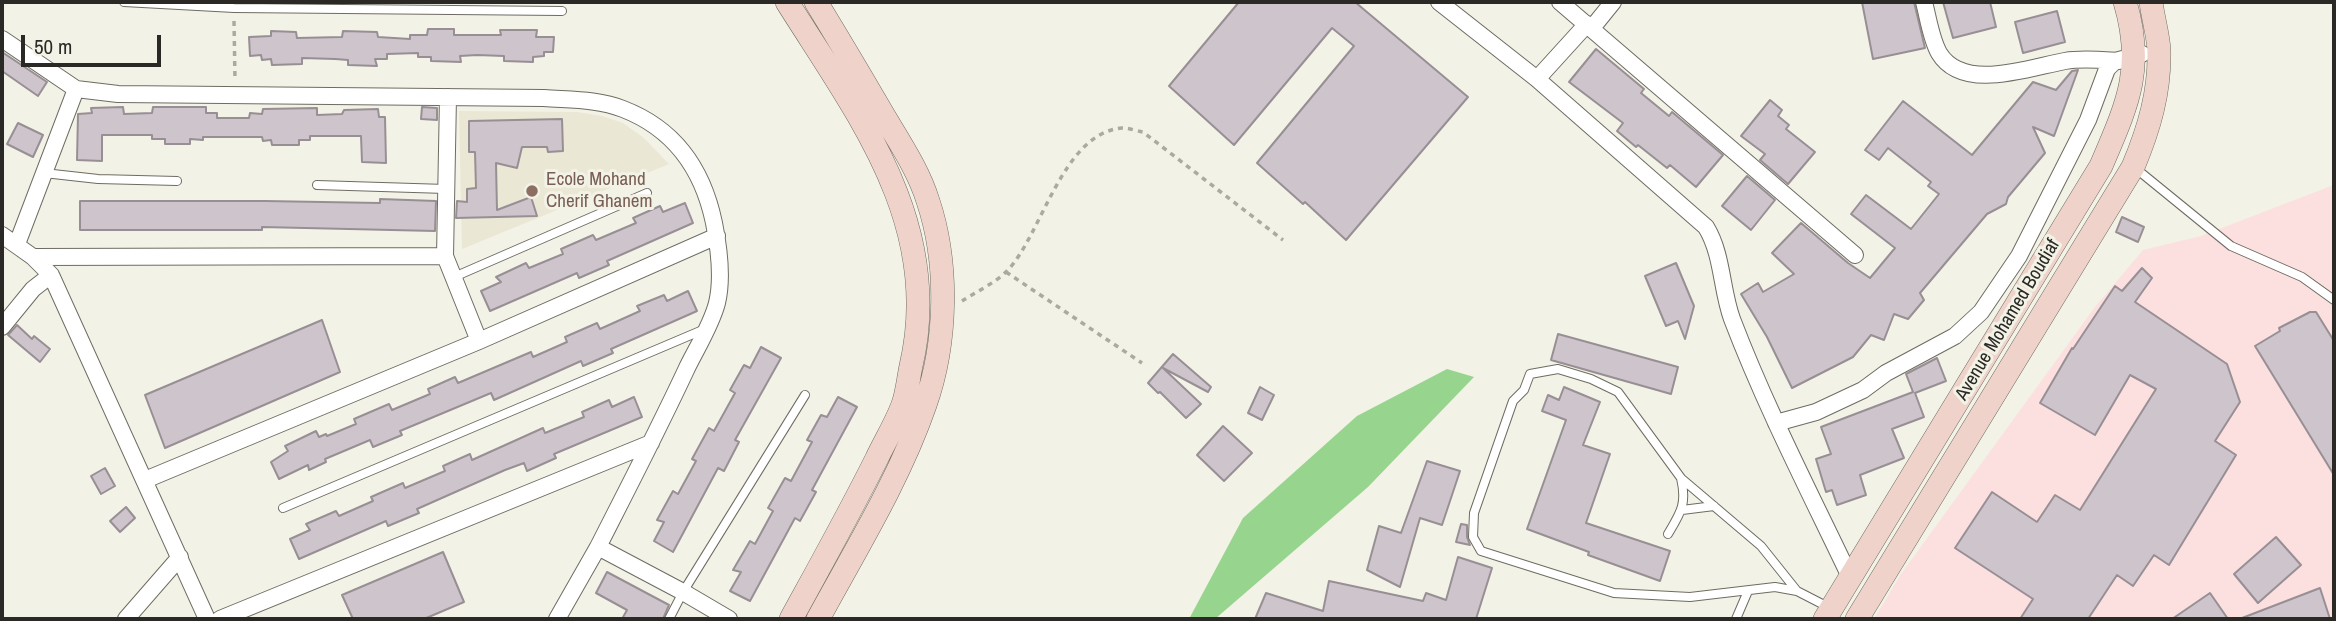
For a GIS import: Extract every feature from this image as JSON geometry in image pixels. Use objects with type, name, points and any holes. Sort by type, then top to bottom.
[{"type":"main road","points":[[787,2],[869,131],[894,184],[912,236],[920,290],[916,344],[902,407],[791,619]]},
{"type":"main road","points":[[816,2],[906,152],[928,201],[940,253],[941,314],[937,359],[926,404],[895,475],[818,619]]},
{"type":"main road","name":"Avenue Mohamed Boudiaf","points":[[1829,614],[2101,166],[2128,102],[2125,2]]},
{"type":"main road","name":"Avenue Mohamed Boudiaf","points":[[1857,619],[2133,167],[2148,132],[2157,90],[2159,49],[2151,2]]},
{"type":"street","points":[[1439,2],[1537,79],[1706,227],[1716,244],[1721,279],[1731,317],[1776,423],[1851,579]]},
{"type":"street","points":[[1560,2],[1855,255]]},
{"type":"street","points":[[1537,79],[1613,2]]},
{"type":"street","points":[[1924,2],[1939,53],[1952,67],[1974,74],[2014,74],[2067,60],[2127,58]]},
{"type":"street","points":[[2,39],[76,89],[118,94],[544,98],[594,102],[621,108],[649,121],[674,139],[691,163],[709,199],[717,236],[720,273],[717,303],[651,443],[598,547],[557,619]]},
{"type":"street","points":[[1776,423],[1816,412],[1863,390],[1897,367],[1948,341],[1981,312],[2019,256],[2088,120],[2107,69],[2127,58],[2159,49]]},
{"type":"street","points":[[17,244],[76,89]]},
{"type":"street","points":[[449,97],[445,256],[480,341]]},
{"type":"street","points":[[2,235],[33,257],[51,275],[180,557],[200,615]]},
{"type":"street","points":[[145,480],[480,341],[717,236]]},
{"type":"street","points":[[33,257],[445,256]]},
{"type":"street","points":[[2,327],[33,289],[51,275]]},
{"type":"street","points":[[220,619],[651,443]]},
{"type":"street","points":[[598,547],[729,619]]},
{"type":"street","points":[[126,619],[180,557]]},
{"type":"lane","points":[[124,2],[234,8],[562,11]]},
{"type":"lane","points":[[2133,167],[2231,246],[2302,277],[2334,300]]},
{"type":"lane","points":[[44,173],[98,179],[177,181]]},
{"type":"lane","points":[[317,185],[446,189]]},
{"type":"lane","points":[[453,277],[647,193]]},
{"type":"lane","points":[[284,508],[705,329]]},
{"type":"lane","points":[[1797,590],[1775,587],[1690,597],[1614,593],[1481,551],[1473,537],[1474,513],[1513,401],[1524,390],[1530,374],[1558,369],[1591,379],[1618,392],[1681,478],[1761,546],[1797,590],[1829,614]]},
{"type":"lane","points":[[669,619],[683,592],[806,396]]},
{"type":"lane","points":[[1668,534],[1682,510],[1685,495],[1681,478]]},
{"type":"lane","points":[[1682,510],[1714,506]]},
{"type":"lane","points":[[1736,619],[1748,591]]},
{"type":"path","points":[[234,26],[235,80]]},
{"type":"path","points":[[941,314],[1006,272],[1057,183],[1085,146],[1107,131],[1124,128],[1143,132],[1283,240]]},
{"type":"path","points":[[1006,272],[1142,363]]},
{"type":"shaded area","name":"Ecole Mohand Cherif Ghanem","points":[[459,111],[577,112],[602,116],[623,123],[644,138],[669,164],[462,249]]},
{"type":"shaded area","points":[[2334,186],[2334,619],[1874,619],[1901,574],[2095,307],[2143,250],[2201,236]]},
{"type":"green space","points":[[1447,369],[1474,377],[1368,487],[1215,619],[1189,619],[1243,518],[1357,416]]},
{"type":"building","points":[[1239,2],[1355,2],[1468,97],[1346,240],[1257,163],[1354,46],[1332,28],[1234,145],[1169,86]]},
{"type":"building","points":[[1862,2],[1914,2],[1925,48],[1873,59]]},
{"type":"building","points":[[1943,2],[1990,2],[1996,27],[1953,38]]},
{"type":"building","points":[[2057,11],[2065,42],[2023,53],[2015,22]]},
{"type":"building","points":[[428,29],[454,29],[454,35],[501,35],[500,30],[537,30],[536,37],[554,37],[553,52],[544,52],[544,56],[533,57],[533,62],[504,61],[504,56],[477,55],[460,56],[461,62],[431,61],[431,57],[418,57],[418,53],[387,54],[387,59],[375,59],[377,66],[348,65],[348,60],[302,58],[302,64],[272,65],[271,59],[262,60],[261,55],[250,56],[249,37],[271,36],[271,31],[296,32],[297,38],[342,37],[343,31],[377,32],[378,37],[410,39],[410,35],[427,35]]},
{"type":"building","points":[[1596,49],[1644,89],[1641,93],[1669,116],[1672,112],[1723,155],[1696,187],[1670,165],[1667,168],[1638,145],[1636,147],[1617,131],[1623,123],[1569,82]]},
{"type":"building","points":[[2,52],[47,82],[38,96],[2,71]]},
{"type":"building","points":[[2078,70],[2054,136],[2033,127],[2045,153],[2008,197],[2006,204],[1987,214],[1920,293],[1924,300],[1908,319],[1894,314],[1884,340],[1871,335],[1853,357],[1792,388],[1767,337],[1741,294],[1758,283],[1763,292],[1794,274],[1772,253],[1801,223],[1870,278],[1895,248],[1851,214],[1866,195],[1911,229],[1939,194],[1928,186],[1931,182],[1888,148],[1879,160],[1865,150],[1903,101],[1972,155],[2033,82],[2056,90],[2072,71]]},
{"type":"building","points":[[1770,100],[1782,110],[1778,116],[1789,125],[1786,129],[1815,152],[1788,184],[1760,160],[1765,154],[1741,136]]},
{"type":"building","points":[[123,107],[124,114],[152,113],[153,107],[206,107],[206,113],[217,113],[217,118],[249,118],[250,113],[262,114],[263,109],[317,108],[317,115],[342,114],[344,110],[378,109],[379,117],[385,117],[386,163],[362,162],[361,136],[310,136],[310,140],[299,140],[299,145],[272,145],[271,140],[263,141],[262,137],[203,137],[203,140],[190,139],[190,144],[165,144],[165,139],[152,139],[152,135],[102,135],[102,161],[77,160],[78,114],[92,113],[91,108]]},
{"type":"building","points":[[422,107],[437,108],[437,120],[421,119]]},
{"type":"building","points":[[562,119],[563,151],[548,152],[547,147],[522,147],[517,168],[496,163],[497,210],[531,197],[537,216],[456,218],[457,201],[467,202],[467,189],[476,188],[475,152],[469,152],[469,121]]},
{"type":"building","points":[[18,123],[43,135],[33,157],[7,144]]},
{"type":"building","points":[[1747,176],[1775,200],[1751,230],[1722,206]]},
{"type":"building","points":[[380,199],[436,201],[435,231],[262,227],[262,230],[80,230],[80,201],[380,203]]},
{"type":"building","points":[[685,203],[693,223],[607,261],[609,265],[579,278],[577,273],[490,311],[481,291],[501,282],[496,277],[526,263],[529,268],[563,254],[561,249],[593,235],[596,240],[636,223],[633,218],[660,206],[663,212]]},
{"type":"building","points":[[2122,217],[2144,227],[2138,242],[2116,232]]},
{"type":"building","points":[[1676,263],[1694,306],[1685,339],[1678,321],[1666,326],[1645,276]]},
{"type":"building","points":[[2142,268],[2152,278],[2135,302],[2227,364],[2240,402],[2215,441],[2236,455],[2169,565],[2154,555],[2133,586],[2117,575],[2088,619],[2020,619],[2033,599],[1955,548],[1992,492],[2037,522],[2055,495],[2080,510],[2156,389],[2130,375],[2095,435],[2040,403],[2072,348],[2115,286],[2122,291]]},
{"type":"building","points":[[688,291],[697,311],[611,349],[613,353],[583,366],[581,361],[494,400],[491,393],[400,431],[402,435],[373,447],[370,440],[325,459],[326,462],[309,470],[308,465],[279,479],[271,462],[288,451],[285,446],[316,431],[319,437],[326,434],[327,436],[356,424],[354,419],[389,404],[392,410],[430,394],[428,389],[455,377],[458,383],[531,352],[533,357],[567,342],[565,337],[597,323],[600,329],[640,311],[637,306],[664,295],[667,301]]},
{"type":"building","points":[[2310,312],[2316,312],[2334,341],[2334,475],[2255,346],[2280,331],[2279,328]]},
{"type":"building","points":[[322,320],[340,372],[165,448],[145,395]]},
{"type":"building","points":[[17,325],[32,339],[34,336],[50,349],[40,362],[8,335]]},
{"type":"building","points":[[1558,334],[1678,367],[1671,394],[1551,360]]},
{"type":"building","points":[[761,347],[781,358],[735,440],[739,442],[724,471],[718,468],[673,552],[654,541],[664,522],[657,520],[673,491],[678,494],[696,461],[692,459],[709,428],[714,431],[735,393],[730,390],[744,365],[750,368]]},
{"type":"building","points":[[1173,354],[1211,387],[1208,392],[1163,368],[1201,404],[1186,418],[1148,383]]},
{"type":"building","points":[[1937,358],[1946,381],[1915,393],[1924,417],[1892,429],[1904,458],[1860,475],[1866,495],[1837,505],[1832,490],[1826,492],[1816,459],[1831,454],[1821,427],[1913,392],[1906,374]]},
{"type":"building","points":[[1260,387],[1274,395],[1262,420],[1248,413]]},
{"type":"building","points":[[1564,387],[1600,402],[1583,445],[1610,454],[1586,523],[1670,551],[1660,581],[1527,529],[1566,420],[1542,411],[1548,395],[1559,400]]},
{"type":"building","points":[[634,397],[642,417],[554,454],[556,458],[527,471],[524,463],[505,470],[417,509],[419,513],[388,526],[386,521],[299,559],[290,539],[310,530],[306,524],[336,511],[339,516],[373,501],[371,497],[403,483],[405,488],[445,471],[443,466],[470,454],[472,460],[543,428],[545,433],[584,417],[582,412],[609,400],[612,407]]},
{"type":"building","points":[[838,397],[857,407],[812,490],[816,492],[800,521],[795,518],[750,601],[730,591],[741,572],[733,570],[750,541],[755,544],[773,511],[768,508],[785,478],[791,481],[812,442],[807,440],[821,415],[827,417]]},
{"type":"building","points":[[1223,426],[1252,453],[1224,481],[1197,455]]},
{"type":"building","points":[[1427,461],[1460,471],[1442,525],[1420,518],[1400,587],[1367,570],[1379,526],[1401,533]]},
{"type":"building","points":[[105,468],[115,486],[101,494],[91,476]]},
{"type":"building","points":[[126,507],[135,518],[120,532],[110,521]]},
{"type":"building","points":[[1461,524],[1467,525],[1470,545],[1456,542]]},
{"type":"building","points":[[2276,537],[2301,565],[2258,603],[2234,574]]},
{"type":"building","points":[[443,552],[464,602],[424,619],[353,619],[342,595]]},
{"type":"building","points":[[1458,557],[1492,568],[1476,619],[1255,619],[1266,593],[1323,611],[1329,581],[1423,601],[1426,593],[1446,600]]},
{"type":"building","points":[[607,572],[669,605],[663,619],[622,619],[627,610],[596,593]]},
{"type":"building","points":[[2320,588],[2330,619],[2242,619],[2242,618]]},
{"type":"building","points":[[2210,593],[2228,619],[2172,619]]},
{"type":"place","name":"Ecole Mohand Cherif Ghanem","points":[[532,191]]}]
